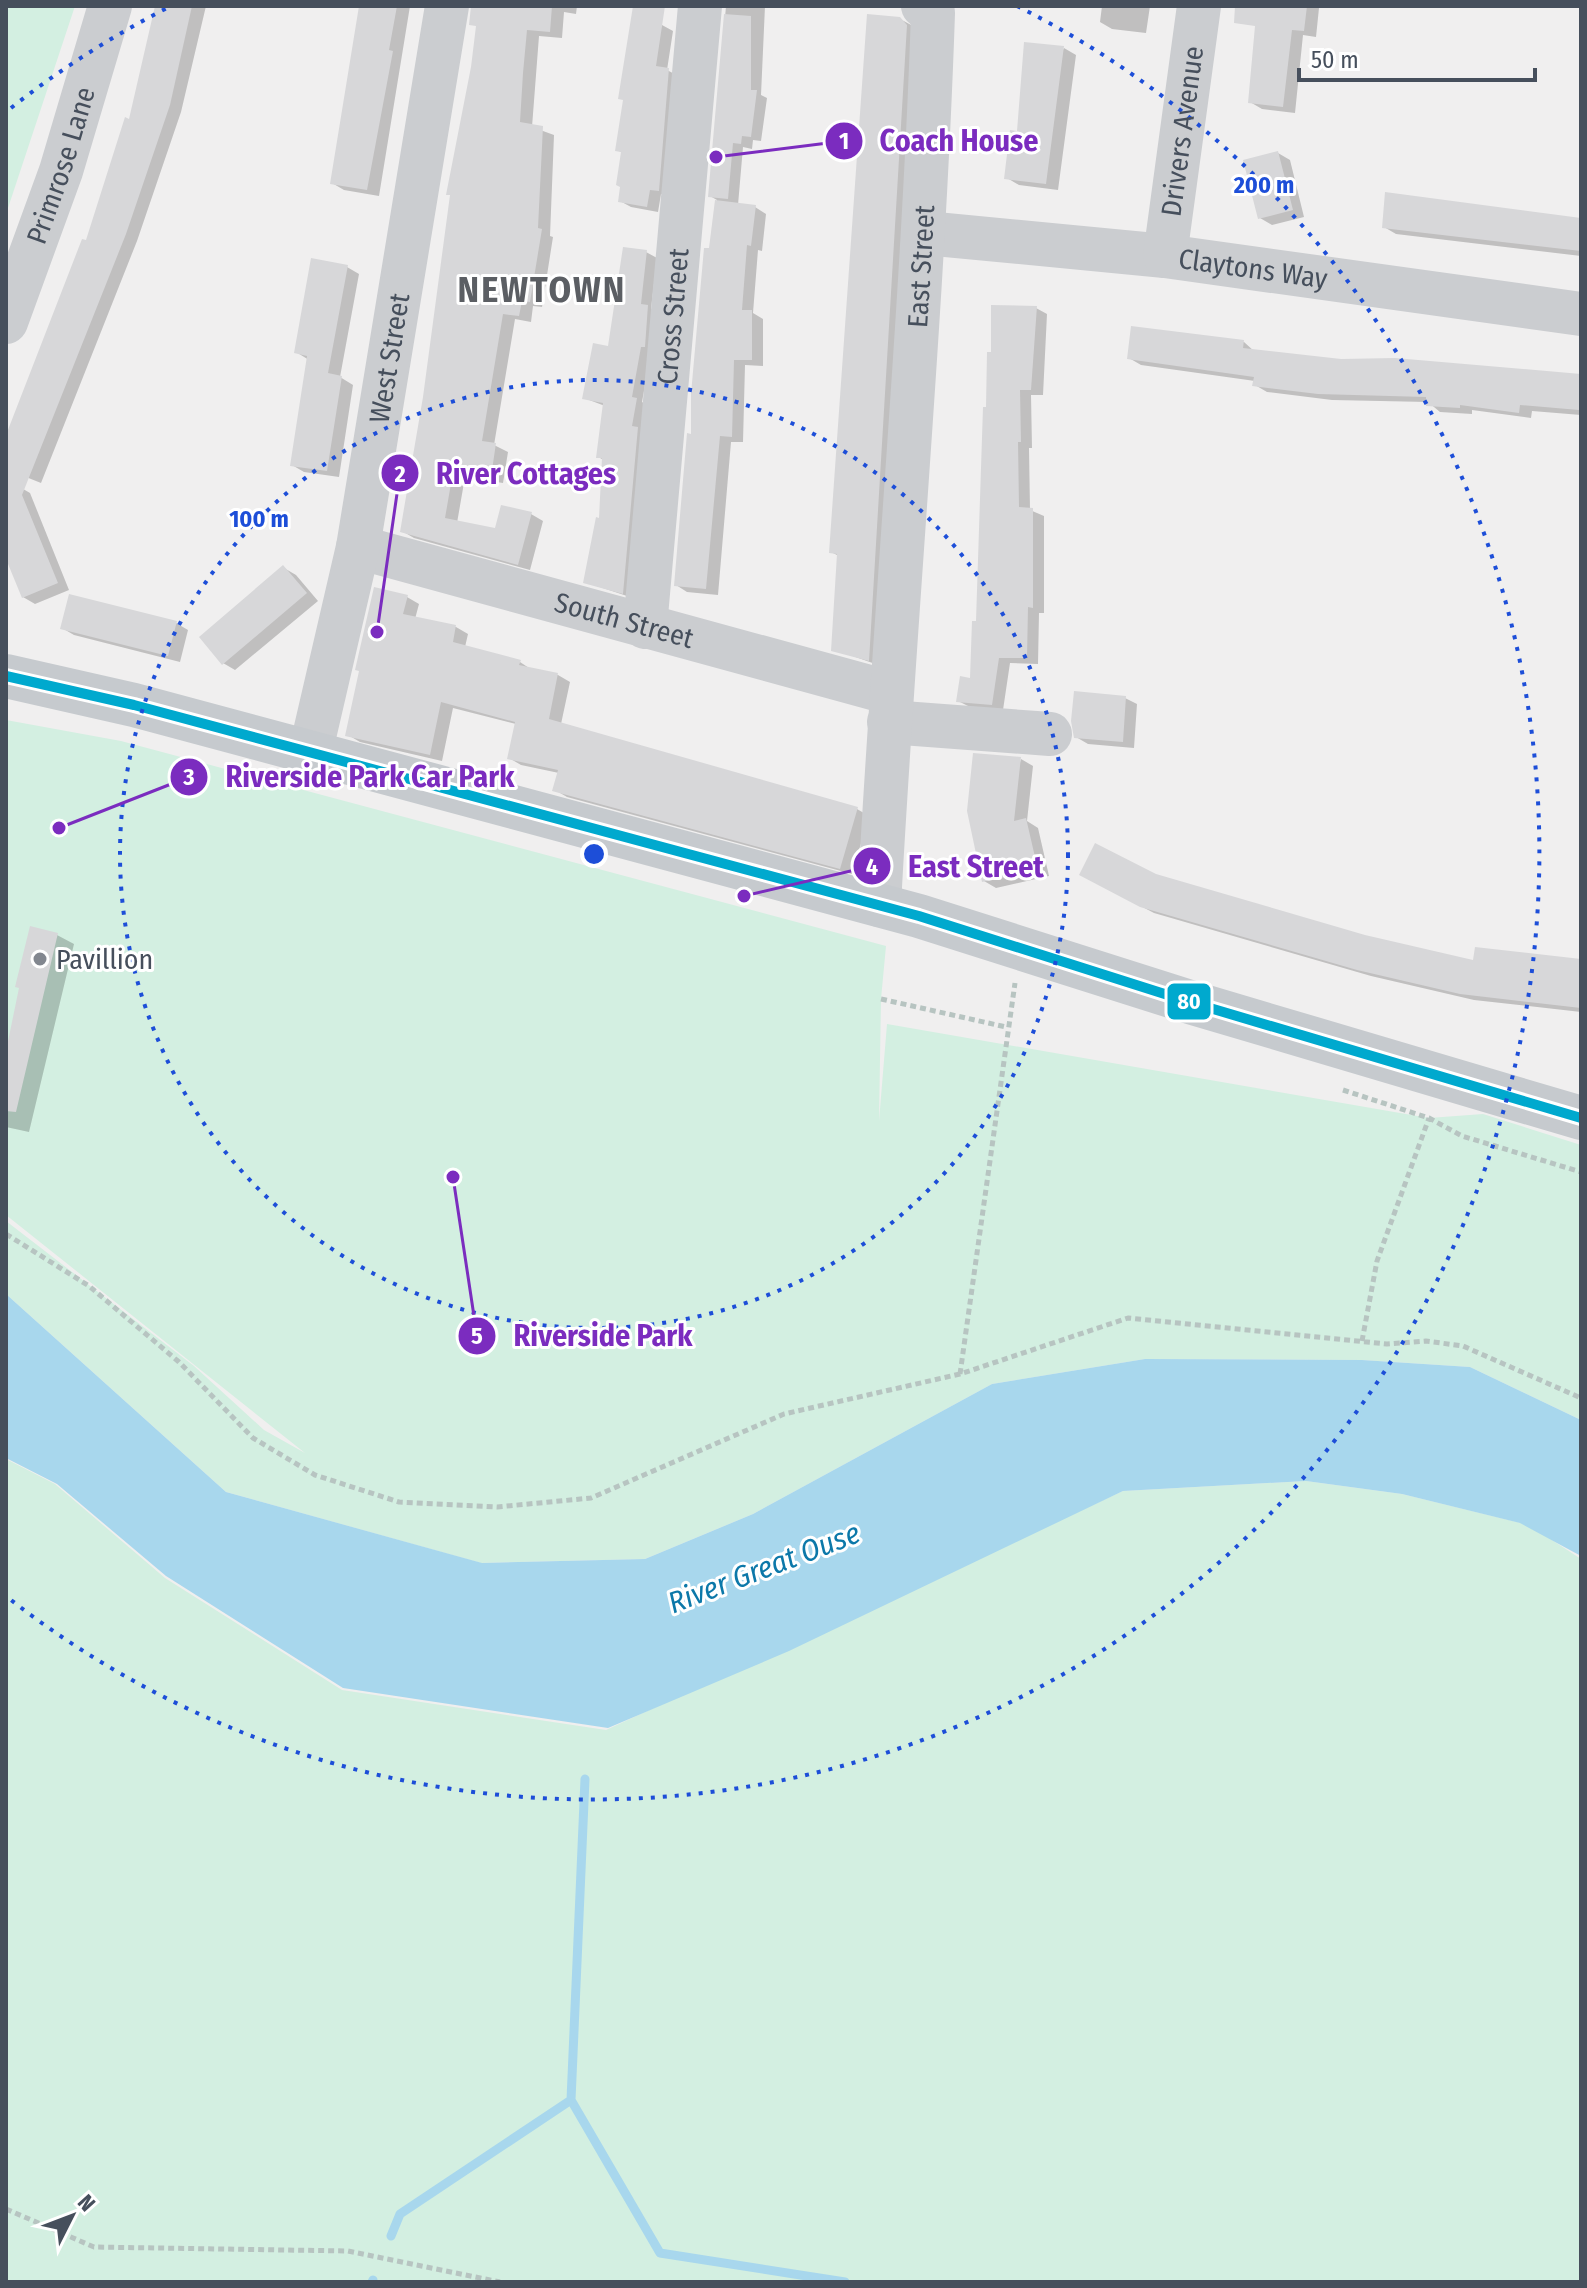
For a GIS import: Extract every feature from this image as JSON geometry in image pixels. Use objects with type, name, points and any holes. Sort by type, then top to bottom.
[{"type":"main road","points":[[6,676],[119,701],[879,905],[1581,1118]]},
{"type":"street","name":"Primrose Lane","points":[[6,322],[61,171],[110,6]]},
{"type":"street","name":"West Street","points":[[310,754],[358,547],[447,6]]},
{"type":"street","name":"Cross Street","points":[[645,627],[700,6]]},
{"type":"street","name":"Drivers Avenue","points":[[1165,256],[1199,6]]},
{"type":"street","name":"East Street","points":[[879,905],[890,707],[925,233],[928,9]]},
{"type":"street","name":"Claytons Way","points":[[925,233],[1165,256],[1581,314]]},
{"type":"street","name":"South Street","points":[[358,547],[645,627],[890,707],[1050,734]]},
{"type":"path","points":[[960,1374],[1006,1027],[1015,981]]},
{"type":"path","points":[[881,999],[1006,1027]]},
{"type":"path","points":[[1362,1341],[1377,1261],[1429,1118]]},
{"type":"path","points":[[6,1234],[89,1286],[179,1362],[253,1438],[315,1475],[399,1502],[497,1507],[591,1498],[784,1414],[960,1374],[1128,1318],[1362,1341],[1426,1341],[1463,1346],[1581,1398]]},
{"type":"path","points":[[6,2209],[94,2247],[348,2251],[500,2282]]},
{"type":"green space","points":[[6,6],[75,6],[6,214]]},
{"type":"green space","points":[[6,720],[121,741],[886,946],[881,999],[879,1121],[887,1024],[1429,1118],[1483,1114],[1581,1145],[1581,1420],[1470,1367],[1362,1360],[1145,1359],[992,1384],[753,1514],[645,1559],[481,1563],[226,1492],[6,1294],[6,1221],[194,1366],[264,1430],[305,1453],[6,1215]]},
{"type":"green space","points":[[6,1459],[55,1484],[165,1578],[342,1690],[606,1730],[1123,1491],[1306,1481],[1402,1494],[1529,1525],[1581,1559],[1581,2282],[6,2282]]},
{"type":"water","name":"River Great Ouse","points":[[6,1294],[226,1492],[482,1563],[645,1559],[753,1514],[992,1384],[1145,1359],[1362,1360],[1470,1367],[1581,1420],[1581,1556],[1520,1523],[1402,1494],[1306,1481],[1123,1491],[789,1651],[608,1728],[343,1688],[166,1576],[57,1484],[6,1458]]},
{"type":"building","points":[[155,6],[192,6],[170,105],[126,234],[22,495],[58,583],[22,598],[6,559],[6,435],[82,239],[86,240],[125,117],[129,119]]},
{"type":"building","points":[[359,6],[397,6],[389,50],[393,51],[367,190],[330,184]]},
{"type":"building","points":[[471,6],[552,6],[550,32],[527,30],[523,73],[520,122],[543,126],[538,228],[542,229],[530,302],[522,301],[519,316],[503,314],[482,441],[496,443],[491,477],[453,472],[445,518],[495,528],[501,505],[532,512],[518,565],[400,532],[423,397],[450,195],[446,195],[471,67],[476,26],[469,25]]},
{"type":"building","points":[[633,6],[665,6],[656,66],[669,68],[659,191],[650,190],[647,207],[618,202],[620,187],[616,185],[621,152],[615,151],[623,100],[618,99]]},
{"type":"building","points":[[1235,6],[1307,6],[1304,31],[1292,30],[1283,107],[1248,103],[1255,26],[1234,23]]},
{"type":"building","points":[[724,14],[751,16],[751,90],[757,90],[751,137],[742,136],[741,144],[733,143],[728,199],[708,197]]},
{"type":"building","points":[[867,14],[900,17],[907,25],[869,661],[831,651],[837,554],[829,553]]},
{"type":"building","points":[[1024,42],[1064,46],[1046,184],[1004,179],[1010,130],[1017,131]]},
{"type":"building","points":[[1278,151],[1293,210],[1258,219],[1243,160]]},
{"type":"building","points":[[1385,192],[1581,218],[1581,251],[1382,228]]},
{"type":"building","points":[[715,200],[756,205],[751,246],[747,245],[742,310],[752,310],[752,360],[734,360],[732,437],[720,436],[706,589],[674,586],[687,433],[691,434],[691,394],[704,248],[709,248]]},
{"type":"building","points":[[623,247],[647,250],[641,304],[648,305],[645,347],[641,347],[632,397],[637,398],[632,426],[638,427],[623,594],[583,583],[596,517],[599,518],[602,458],[596,458],[603,403],[582,399],[593,343],[608,346]]},
{"type":"building","points":[[311,258],[348,265],[328,373],[342,376],[327,471],[290,466],[307,356],[294,353]]},
{"type":"building","points":[[991,305],[1037,306],[1031,390],[1020,390],[1021,442],[1018,442],[1019,507],[1033,508],[1033,608],[1028,607],[1027,658],[999,658],[992,705],[956,702],[960,676],[970,678],[972,621],[976,621],[983,407],[986,407],[987,352],[991,352]]},
{"type":"building","points":[[1131,326],[1244,340],[1243,348],[1341,359],[1395,358],[1581,374],[1579,410],[1520,405],[1519,413],[1460,405],[1460,408],[1426,406],[1426,397],[1318,394],[1252,386],[1254,377],[1127,359]]},
{"type":"building","points":[[283,565],[307,593],[222,665],[199,637]]},
{"type":"building","points":[[374,587],[408,595],[403,614],[456,625],[453,642],[521,660],[519,665],[558,673],[549,719],[858,807],[840,869],[552,791],[558,770],[507,759],[515,722],[441,702],[430,755],[345,736],[359,671],[355,670]]},
{"type":"building","points":[[69,594],[177,621],[168,656],[60,629]]},
{"type":"building","points":[[1074,691],[1126,696],[1123,742],[1074,738],[1071,721]]},
{"type":"building","points":[[973,753],[1021,757],[1014,821],[1026,818],[1038,870],[982,882],[967,811]]},
{"type":"building","points":[[1095,843],[1156,874],[1365,935],[1473,960],[1475,947],[1581,959],[1581,1008],[1460,994],[1357,970],[1140,907],[1079,875]]},
{"type":"building","points":[[30,926],[58,933],[16,1112],[6,1111],[6,1051],[19,988],[15,987]]},
{"type":"waterway","points":[[571,2100],[585,1779]]},
{"type":"waterway","points":[[391,2236],[400,2214],[571,2100],[660,2253],[845,2282]]},
{"type":"transit line","name":"80","points":[[6,676],[134,705],[919,916],[1193,1003],[1581,1118]]},
{"type":"place","name":"Coach House","points":[[716,157]]},
{"type":"place","name":"River Cottages","points":[[377,632]]},
{"type":"place","name":"Riverside Park Car Park","points":[[59,828]]},
{"type":"place","name":"East Street","points":[[744,896]]},
{"type":"place","name":"Pavillion","points":[[40,959]]},
{"type":"place","name":"Riverside Park","points":[[453,1177]]},
{"type":"district","name":"NEWTOWN","points":[[542,289]]}]
